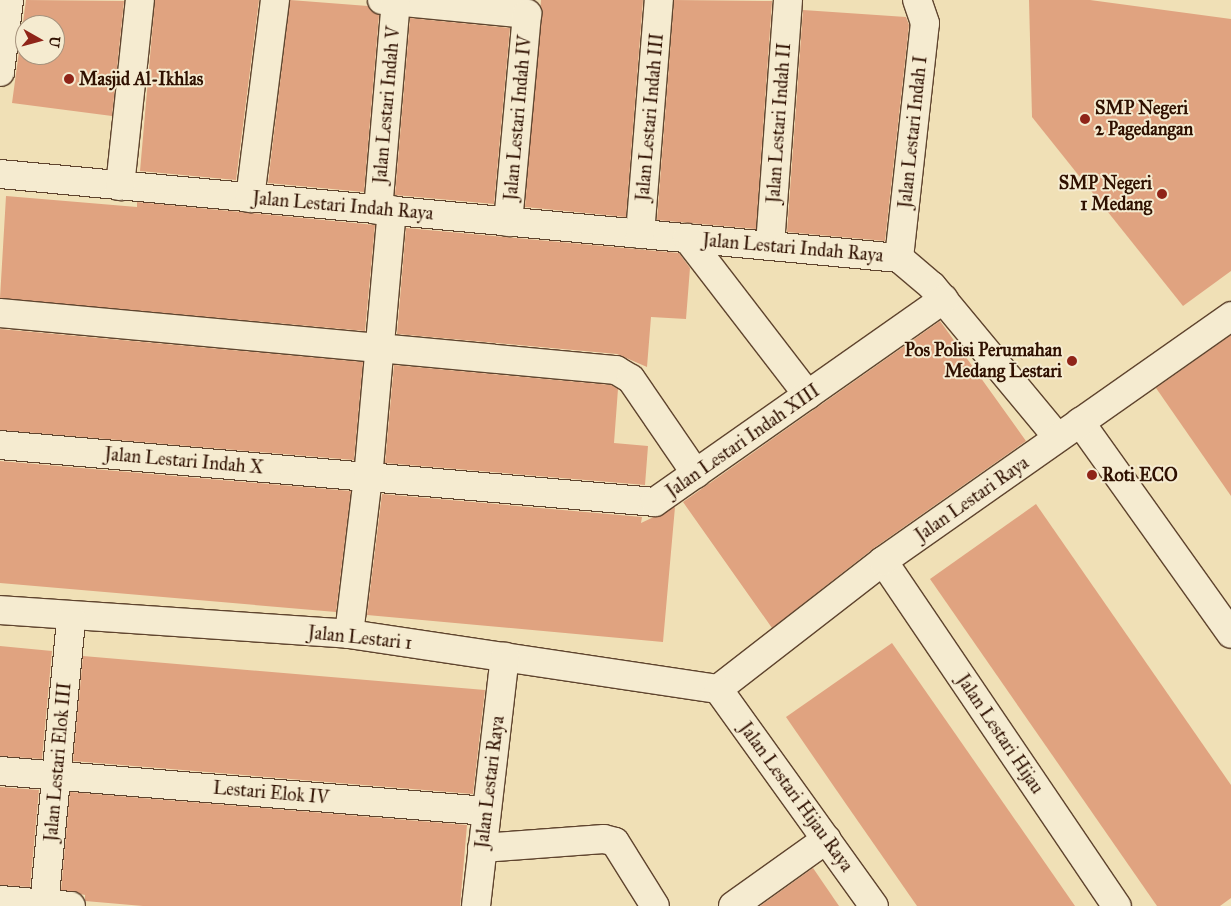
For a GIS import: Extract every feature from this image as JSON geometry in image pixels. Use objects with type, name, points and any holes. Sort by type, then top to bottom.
[{"type":"street","points":[[0,72],[9,0]]},
{"type":"street","points":[[120,186],[140,0]]},
{"type":"street","points":[[250,198],[275,0]]},
{"type":"street","name":"Jalan Lestari Indah IV","points":[[389,0],[527,14],[508,222]]},
{"type":"street","name":"Jalan Lestari Indah V","points":[[348,634],[368,478],[380,346],[389,0]]},
{"type":"street","name":"Jalan Lestari Indah III","points":[[640,234],[659,0]]},
{"type":"street","name":"Jalan Lestari Indah II","points":[[770,245],[788,0]]},
{"type":"street","name":"Jalan Lestari Indah I","points":[[900,258],[925,23],[919,4]]},
{"type":"street","name":"Jalan Lestari Indah Raya","points":[[0,174],[900,258],[944,299],[1058,438]]},
{"type":"street","name":"Jalan Lestari Indah Raya","points":[[687,238],[808,395]]},
{"type":"street","name":"Jalan Lestari Indah XIII","points":[[368,478],[648,503],[659,500],[944,299]]},
{"type":"street","points":[[0,313],[380,346],[625,372],[696,474]]},
{"type":"street","name":"Jalan Lestari Raya","points":[[718,689],[883,561],[1231,316]]},
{"type":"street","points":[[1080,422],[1231,634]]},
{"type":"street","name":"Jalan Lestari Indah X","points":[[0,445],[368,478]]},
{"type":"street","name":"Jalan Lestari Hijau","points":[[883,561],[1117,906]]},
{"type":"street","name":"Jalan Lestari 1","points":[[0,610],[71,618],[348,634],[718,689]]},
{"type":"street","name":"Jalan Lestari Elok III","points":[[44,905],[71,618]]},
{"type":"street","name":"Jalan Lestari Raya","points":[[476,906],[485,811],[505,657]]},
{"type":"street","name":"Jalan Lestari Hijau Raya","points":[[718,689],[874,906]]},
{"type":"street","name":"Lestari Elok IV","points":[[0,770],[485,811]]},
{"type":"street","points":[[482,848],[604,839],[615,842],[655,906]]},
{"type":"street","points":[[733,906],[827,839]]},
{"type":"street","points":[[0,900],[71,906]]},
{"type":"building","name":"Masjid Al-Ikhlas","points":[[26,0],[124,1],[112,116],[12,103],[17,65],[65,65],[65,15],[24,15]]},
{"type":"building","points":[[155,0],[259,0],[236,180],[140,171]]},
{"type":"building","points":[[290,0],[368,6],[379,15],[364,192],[268,183]]},
{"type":"building","points":[[541,0],[643,0],[626,217],[525,207]]},
{"type":"building","points":[[674,0],[772,1],[756,229],[657,220]]},
{"type":"building","name":"SMP Negeri 1 Medang","points":[[1029,0],[1090,0],[1231,19],[1231,271],[1183,306],[1032,117]]},
{"type":"building","points":[[803,10],[906,17],[909,25],[885,241],[787,232]]},
{"type":"building","points":[[410,18],[510,28],[494,204],[395,195]]},
{"type":"building","points":[[6,196],[137,207],[137,202],[375,225],[365,331],[0,298]]},
{"type":"building","points":[[406,228],[679,253],[690,268],[686,319],[651,317],[647,367],[617,354],[397,334]]},
{"type":"building","points":[[940,321],[1026,441],[874,548],[772,628],[683,502]]},
{"type":"building","points":[[0,329],[363,362],[354,460],[0,430]]},
{"type":"building","points":[[1231,335],[1231,496],[1156,388]]},
{"type":"building","points":[[394,365],[611,385],[618,389],[614,443],[648,446],[645,485],[385,463]]},
{"type":"building","points":[[0,461],[351,491],[336,612],[0,583]]},
{"type":"building","points":[[382,494],[642,517],[641,523],[675,507],[663,642],[367,615]]},
{"type":"building","points":[[1036,504],[1231,785],[1231,898],[1220,906],[1157,906],[930,579]]},
{"type":"building","points":[[892,643],[1075,906],[917,906],[846,804],[786,717]]},
{"type":"building","points":[[0,646],[52,651],[42,759],[0,756]]},
{"type":"building","points":[[83,656],[485,690],[473,794],[73,761]]},
{"type":"building","points":[[0,787],[39,790],[30,887],[0,885]]},
{"type":"building","points":[[70,792],[467,825],[460,906],[143,906],[85,901],[85,895],[61,890]]},
{"type":"building","points":[[813,868],[839,906],[760,906]]},
{"type":"place","name":"Masjid Al-Ikhlas","points":[[69,79]]},
{"type":"place","name":"SMP Negeri 2 Pagedangan","points":[[1085,119]]},
{"type":"place","name":"SMP Negeri 1 Medang","points":[[1162,194]]},
{"type":"place","name":"Pos Polisi Perumahan Medang Lestari","points":[[1072,361]]},
{"type":"place","name":"Roti ECO","points":[[1092,475]]}]
